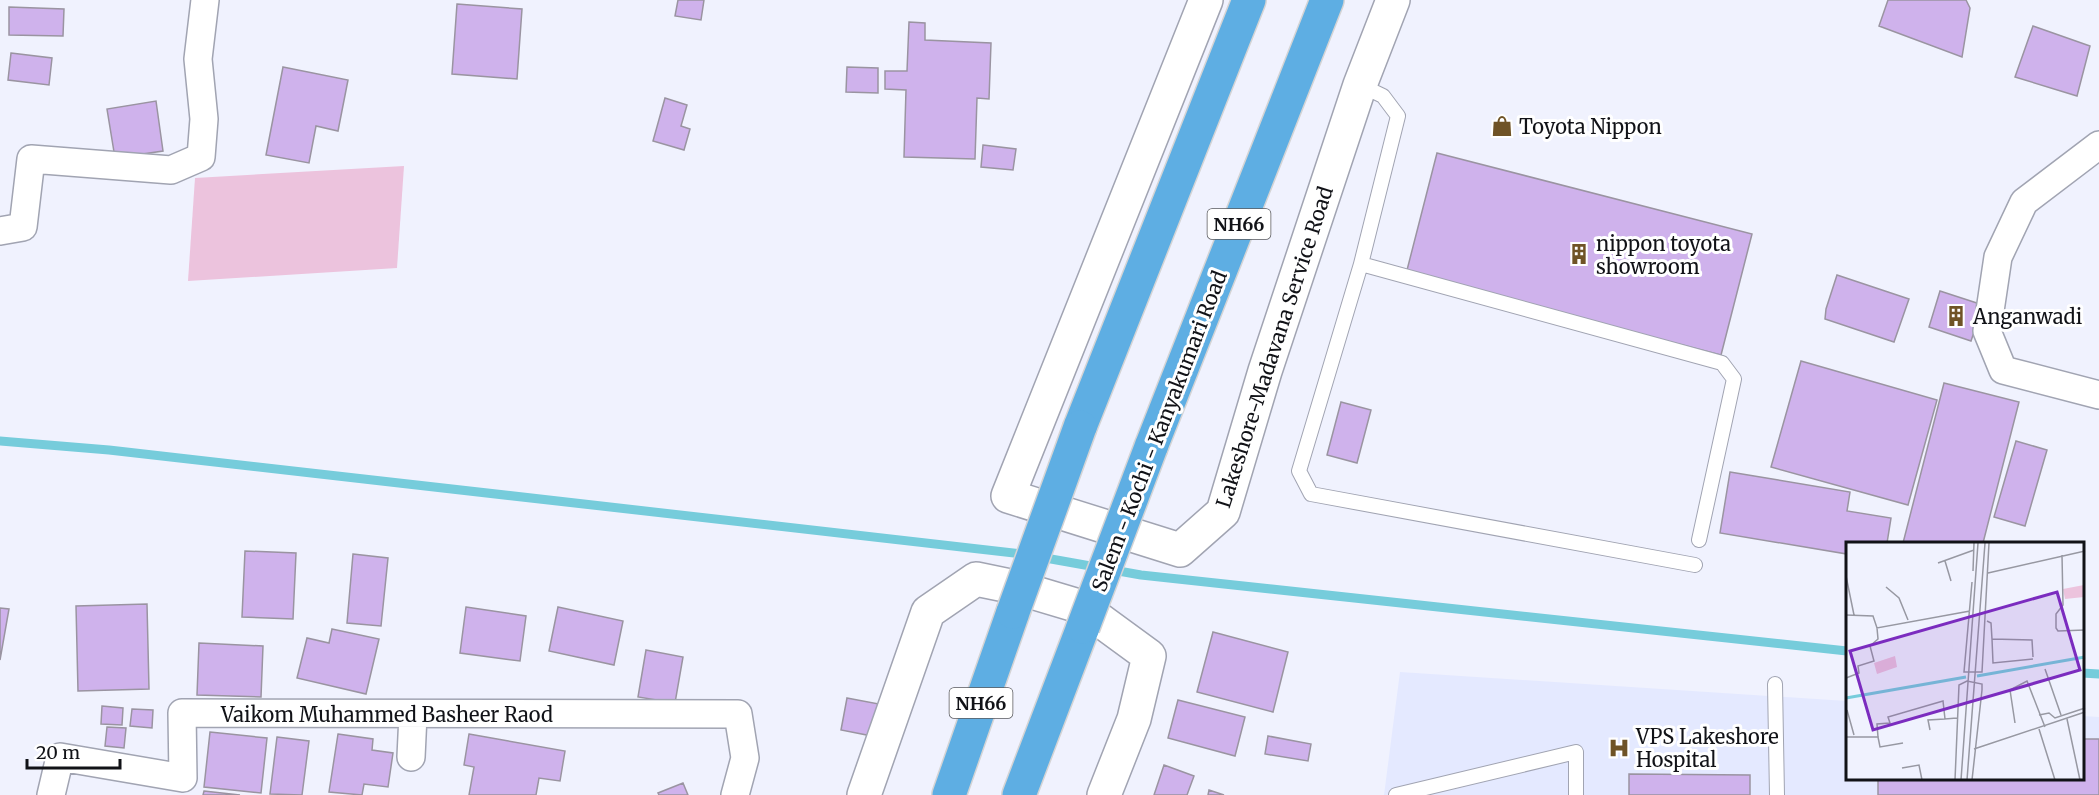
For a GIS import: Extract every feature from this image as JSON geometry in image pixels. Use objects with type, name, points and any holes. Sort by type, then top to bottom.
[{"type":"highway","name":"NH66","points":[[949,795],[1080,427],[1249,0]]},
{"type":"highway","name":"Salem - Kochi - Kanyakumari Road","points":[[1019,795],[1151,447],[1327,0]]},
{"type":"street","points":[[0,231],[23,227],[31,159],[171,170],[201,157],[204,118],[198,59],[205,0]]},
{"type":"street","name":"Lakeshore-Madavana Service Road","points":[[1206,0],[1008,496],[1180,550],[1223,512],[1265,371],[1360,86],[1393,0]]},
{"type":"street","points":[[2099,145],[2024,202],[1998,257],[1987,331],[2003,370],[2099,396]]},
{"type":"street","points":[[864,795],[928,612],[976,579],[1015,587],[1082,607],[1149,656],[1134,719],[1104,795]]},
{"type":"street","name":"Vaikom Muhammed Basheer Raod","points":[[51,795],[60,757],[183,778],[182,713],[738,714],[745,758],[735,795]]},
{"type":"street","points":[[411,757],[413,715]]},
{"type":"lane","points":[[1360,86],[1383,96],[1398,116],[1361,264],[1299,471],[1311,494],[1695,565]]},
{"type":"lane","points":[[1361,264],[1722,363],[1734,379],[1699,540]]},
{"type":"lane","points":[[1775,684],[1777,795]]},
{"type":"lane","points":[[1396,795],[1396,793],[1576,752],[1576,795]]},
{"type":"shaded area","points":[[404,166],[397,268],[188,281],[195,178]]},
{"type":"shaded area","name":"VPS Lakeshore Hospital","points":[[1400,672],[1846,701],[1846,780],[2084,780],[2084,716],[2099,717],[2099,795],[1384,795]]},
{"type":"building","points":[[678,0],[704,0],[701,20],[675,16]]},
{"type":"building","points":[[1888,0],[1966,0],[1970,8],[1962,57],[1879,26]]},
{"type":"building","points":[[457,4],[522,9],[517,79],[452,74]]},
{"type":"building","points":[[9,7],[64,9],[63,36],[9,35]]},
{"type":"building","points":[[909,22],[925,23],[925,40],[991,43],[989,99],[977,98],[975,159],[904,157],[906,90],[885,89],[885,71],[907,71]]},
{"type":"building","points":[[2033,26],[2090,46],[2077,96],[2015,77]]},
{"type":"building","points":[[11,53],[52,58],[49,85],[8,80]]},
{"type":"building","points":[[283,67],[348,80],[338,131],[316,126],[309,163],[266,155]]},
{"type":"building","points":[[847,67],[878,68],[878,93],[846,92]]},
{"type":"building","points":[[665,98],[687,105],[681,126],[690,129],[684,150],[653,141]]},
{"type":"building","points":[[156,101],[163,151],[115,158],[107,109]]},
{"type":"building","points":[[983,145],[1016,149],[1013,170],[981,167]]},
{"type":"building","name":"nippon toyota showroom","points":[[1437,153],[1752,234],[1721,355],[1406,274]]},
{"type":"building","points":[[1837,275],[1909,299],[1894,342],[1825,319]]},
{"type":"building","name":"Anganwadi","points":[[1940,291],[1983,305],[1971,341],[1929,327]]},
{"type":"building","points":[[1801,361],[1937,400],[1908,505],[1771,467]]},
{"type":"building","points":[[1944,383],[2019,402],[1983,542],[1903,542]]},
{"type":"building","points":[[1341,402],[1371,410],[1357,463],[1327,455]]},
{"type":"building","points":[[2016,441],[2047,450],[2025,526],[1994,517]]},
{"type":"building","points":[[1730,472],[1850,492],[1847,511],[1891,518],[1887,542],[1846,542],[1846,554],[1720,533]]},
{"type":"building","points":[[245,551],[296,553],[293,619],[242,617]]},
{"type":"building","points":[[353,554],[388,558],[381,626],[347,623]]},
{"type":"building","points":[[147,604],[149,689],[78,691],[76,606]]},
{"type":"building","points":[[466,607],[526,616],[520,661],[460,653]]},
{"type":"building","points":[[558,607],[623,621],[614,665],[549,651]]},
{"type":"building","points":[[0,608],[9,609],[0,660]]},
{"type":"building","points":[[332,629],[379,639],[366,694],[297,678],[307,638],[329,643]]},
{"type":"building","points":[[1213,632],[1288,652],[1273,712],[1197,692]]},
{"type":"building","points":[[199,643],[263,646],[261,697],[197,695]]},
{"type":"building","points":[[646,650],[683,657],[675,703],[638,697]]},
{"type":"building","points":[[847,698],[879,704],[872,736],[841,730]]},
{"type":"building","points":[[1178,700],[1245,717],[1235,756],[1168,738]]},
{"type":"building","points":[[102,706],[123,708],[122,725],[101,724]]},
{"type":"building","points":[[132,709],[153,710],[152,728],[130,726]]},
{"type":"building","points":[[107,727],[126,728],[124,748],[105,746]]},
{"type":"building","points":[[210,732],[267,738],[261,793],[204,787]]},
{"type":"building","points":[[338,734],[373,739],[372,750],[393,753],[388,787],[364,784],[362,795],[329,792]]},
{"type":"building","points":[[469,734],[565,751],[560,781],[539,778],[536,795],[469,795],[474,767],[464,765]]},
{"type":"building","points":[[1268,736],[1311,744],[1308,761],[1265,754]]},
{"type":"building","points":[[277,737],[309,741],[302,795],[270,794]]},
{"type":"building","points":[[2084,739],[2099,739],[2099,795],[1878,795],[1878,780],[2084,780]]},
{"type":"building","points":[[1164,765],[1194,776],[1187,795],[1154,795]]},
{"type":"building","points":[[1629,774],[1750,775],[1750,795],[1629,795]]},
{"type":"building","points":[[683,783],[688,795],[659,795],[658,793]]},
{"type":"building","points":[[1209,790],[1224,795],[1208,795]]},
{"type":"building","points":[[204,791],[240,795],[203,795]]},
{"type":"waterway","points":[[0,441],[109,450],[1023,554],[1141,575],[1846,651]]},
{"type":"waterway","points":[[2084,673],[2099,674]]},
{"type":"place","name":"Toyota Nippon","points":[[1502,126]]},
{"type":"place","name":"nippon toyota showroom","points":[[1579,254]]},
{"type":"place","name":"Anganwadi","points":[[1956,316]]},
{"type":"place","name":"VPS Lakeshore Hospital","points":[[1619,748]]}]
